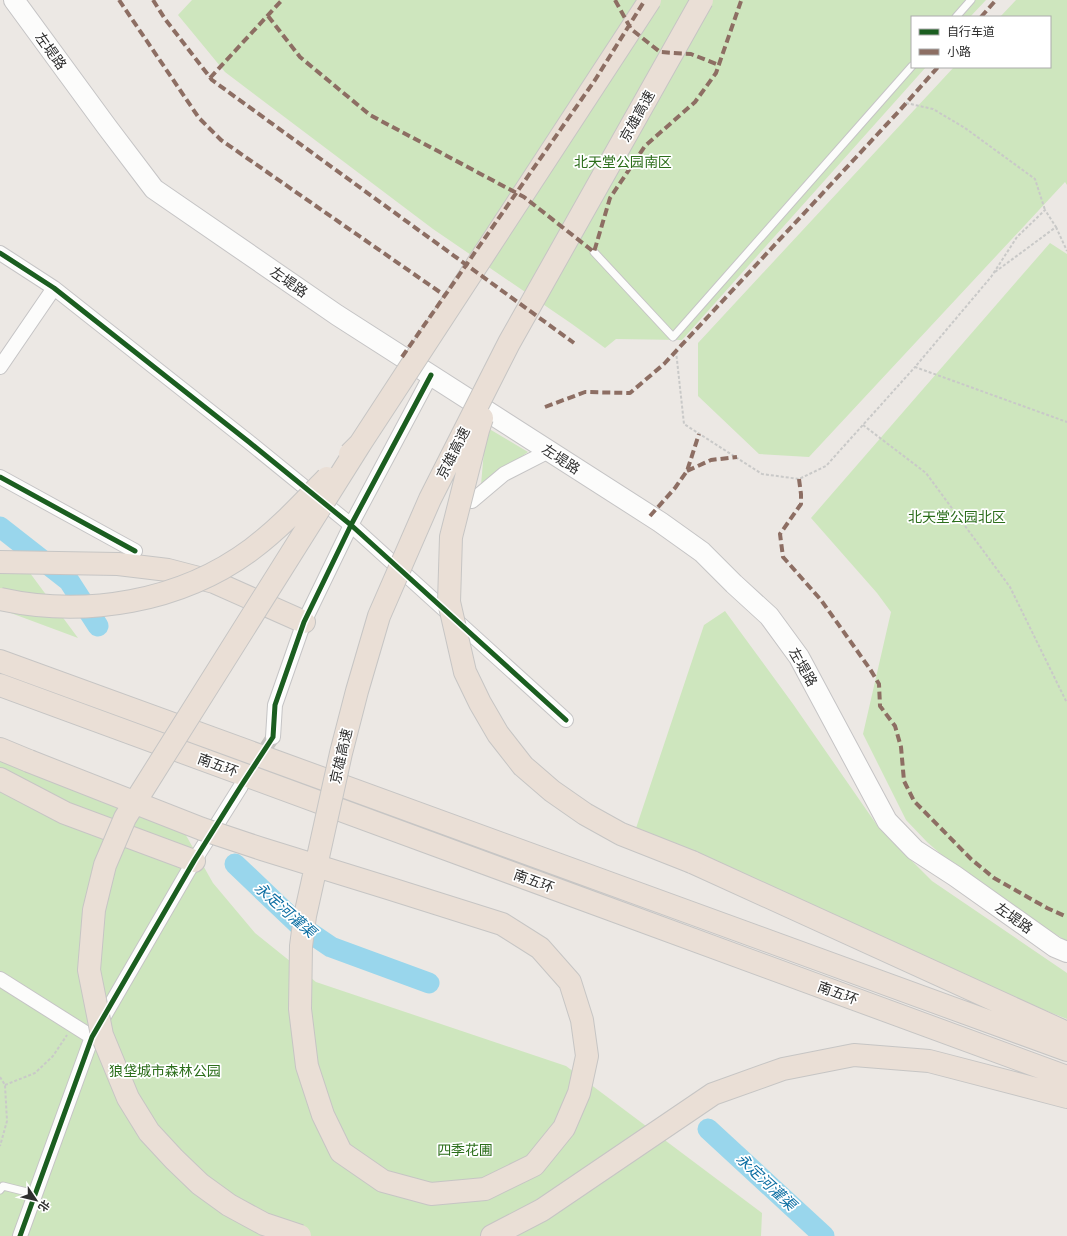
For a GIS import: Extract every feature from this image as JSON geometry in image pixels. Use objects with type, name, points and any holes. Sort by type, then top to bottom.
[{"type":"highway","points":[[300,1236],[264,1224],[229,1205],[200,1184],[149,1132],[128,1098],[102,1035],[89,970],[94,910],[105,865],[125,818],[360,444],[650,0]]},
{"type":"highway","name":"京雄高速","points":[[0,749],[202,829],[502,924],[540,948],[570,982],[582,1020],[587,1056],[579,1093],[564,1128],[534,1165],[485,1189],[430,1194],[383,1181],[341,1152],[323,1116],[307,1066],[300,1009],[301,946],[305,916],[341,753],[357,691],[380,616],[430,499],[510,343],[702,0]]},
{"type":"highway","points":[[510,343],[478,430],[451,537],[449,602],[465,672],[480,703],[498,734],[523,766],[585,814],[621,834],[692,862],[1067,1033]]},
{"type":"highway","points":[[0,599],[18,603],[72,608],[122,603],[175,590],[222,569],[252,549],[285,522],[360,444]]},
{"type":"highway","points":[[0,562],[118,564],[168,570],[214,582],[304,622]]},
{"type":"highway","name":"南五环","points":[[0,661],[1067,1050]]},
{"type":"highway","name":"南五环","points":[[0,685],[1067,1077]]},
{"type":"highway","points":[[0,779],[65,812],[194,861]]},
{"type":"highway","points":[[492,1236],[542,1210],[713,1094],[783,1069],[854,1055],[929,1061],[1067,1097]]},
{"type":"main road","name":"左堤路","points":[[14,0],[154,189],[337,315],[660,522],[702,552],[769,616],[799,656],[887,821],[915,850],[1055,946],[1067,952]]},
{"type":"street","points":[[0,253],[54,288],[249,442],[351,525],[566,720]]},
{"type":"street","points":[[0,367],[54,288]]},
{"type":"street","points":[[273,737],[275,704],[304,622],[351,525],[431,376]]},
{"type":"street","points":[[470,400],[474,452],[472,501],[504,474],[550,451]]},
{"type":"street","points":[[0,477],[135,551]]},
{"type":"street","points":[[20,1236],[92,1037],[194,861],[241,786]]},
{"type":"street","points":[[0,979],[92,1037]]},
{"type":"lane","points":[[957,16],[970,0]]},
{"type":"lane","points":[[594,252],[673,337],[911,67]]},
{"type":"lane","points":[[0,1190],[3,1186],[35,1194]]},
{"type":"path","points":[[906,103],[933,109],[965,128],[1035,179],[1045,210],[1056,227],[1067,251]]},
{"type":"path","points":[[676,351],[684,424],[762,474],[799,479],[826,466],[915,367],[995,272],[1017,237],[1045,210]]},
{"type":"path","points":[[995,272],[1056,227]]},
{"type":"path","points":[[915,367],[1067,422]]},
{"type":"path","points":[[863,425],[926,473],[1010,587],[1067,703]]},
{"type":"path","points":[[5,1085],[35,1073],[52,1056],[74,1025]]},
{"type":"path","points":[[0,1077],[5,1085],[7,1121],[0,1146]]},
{"type":"green space","name":"北天堂公园南区","points":[[192,0],[986,0],[971,16],[911,16],[911,68],[925,68],[682,340],[616,339],[605,348],[433,229],[225,72],[178,15]]},
{"type":"green space","points":[[1016,0],[1067,0],[1067,185],[1065,182],[809,457],[759,454],[698,396],[698,343],[953,68],[1051,68],[1051,16],[1001,16]]},
{"type":"green space","name":"北天堂公园北区","points":[[1050,243],[1067,254],[1067,941],[1025,916],[951,863],[927,842],[906,820],[863,734],[891,612],[877,593],[811,518]]},
{"type":"green space","points":[[486,427],[528,452],[481,485]]},
{"type":"green space","points":[[0,551],[30,573],[78,638],[0,609]]},
{"type":"green space","points":[[725,611],[793,704],[879,828],[932,881],[1067,973],[1067,1019],[630,846],[704,625]]},
{"type":"green space","name":"狼垡城市森林公园","points":[[0,757],[179,823],[213,883],[255,933],[316,982],[566,1066],[762,1213],[761,1236],[0,1236]]},
{"type":"waterway","name":"永定河灌渠","points":[[0,527],[69,581],[98,626]]},
{"type":"waterway","name":"永定河灌渠","points":[[235,864],[300,926],[331,947],[429,983]]},
{"type":"waterway","name":"永定河灌渠","points":[[708,1129],[824,1236]]},
{"type":"tunnel","points":[[243,782],[273,737]]},
{"type":"marked path","points":[[119,0],[199,118],[221,140],[444,295]]},
{"type":"marked path","points":[[153,0],[165,19],[212,80],[574,343]]},
{"type":"marked path","points":[[210,78],[282,0]]},
{"type":"marked path","points":[[615,0],[631,29],[660,52],[691,54],[719,65]]},
{"type":"marked path","points":[[402,357],[595,80],[645,0]]},
{"type":"marked path","points":[[268,16],[300,57],[370,115],[524,197],[594,252],[610,198],[645,146],[695,102],[716,73],[741,1],[743,0]]},
{"type":"marked path","points":[[982,16],[996,0]]},
{"type":"marked path","points":[[545,407],[585,392],[630,393],[664,364],[900,110],[937,68]]},
{"type":"marked path","points":[[650,516],[675,488],[687,471],[699,434]]},
{"type":"marked path","points":[[687,471],[711,460],[737,457]]},
{"type":"marked path","points":[[799,479],[801,504],[780,534],[783,557],[821,600],[879,684],[880,706],[895,726],[901,747],[904,781],[914,801],[971,859],[994,878],[1047,908],[1067,917]]},
{"type":"cycle path","points":[[0,253],[54,288],[249,442],[351,525],[566,720]]},
{"type":"cycle path","points":[[20,1236],[92,1037],[194,861],[273,737],[275,705],[304,622],[351,525],[431,375]]},
{"type":"cycle path","points":[[0,477],[135,551]]},
{"type":"park label","name":"四季花圃","points":[[465,1150]]}]
